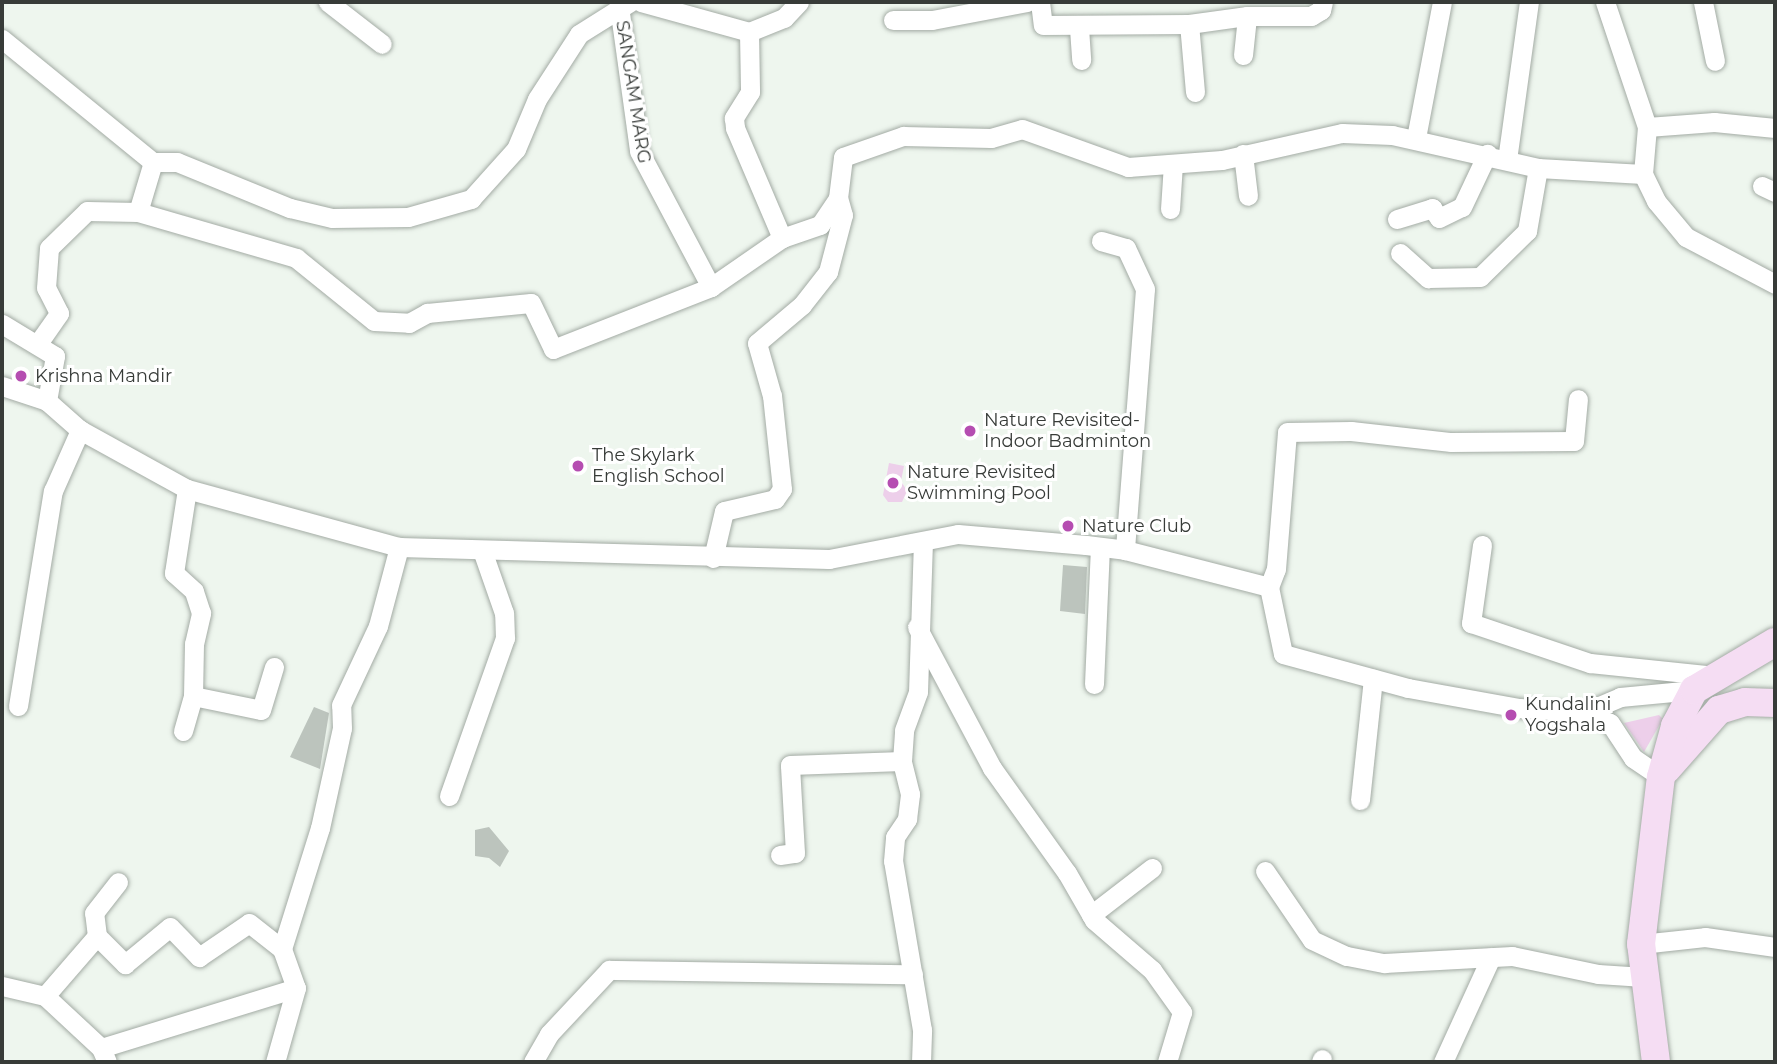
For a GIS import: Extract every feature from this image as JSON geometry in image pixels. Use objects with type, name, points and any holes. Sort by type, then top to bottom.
[{"type":"street","points":[[328,2],[382,44]]},
{"type":"street","points":[[641,2],[749,32],[784,18],[799,2]]},
{"type":"street","points":[[893,20],[932,20],[1027,2]]},
{"type":"street","points":[[1040,2],[1043,25],[1079,28],[1189,24],[1247,16],[1311,16],[1321,10],[1323,2]]},
{"type":"street","points":[[1416,138],[1442,2]]},
{"type":"street","points":[[1507,160],[1529,2]]},
{"type":"street","points":[[1605,2],[1647,127],[1643,174],[1686,237],[1775,283]]},
{"type":"street","points":[[1703,2],[1715,61]]},
{"type":"street","points":[[2,39],[153,162],[177,162],[290,208],[332,218],[408,217],[471,198],[516,149],[537,99],[579,34],[625,4]]},
{"type":"street","name":"SANGAM MARG","points":[[625,4],[639,150],[711,287]]},
{"type":"street","points":[[1243,55],[1247,16]]},
{"type":"street","points":[[1189,24],[1195,92]]},
{"type":"street","points":[[1079,28],[1081,60]]},
{"type":"street","points":[[749,32],[750,92],[734,118],[735,128],[782,238]]},
{"type":"street","points":[[1647,127],[1714,122],[1775,128]]},
{"type":"street","points":[[713,558],[724,511],[775,499],[782,489],[772,396],[757,343],[802,305],[828,272],[844,215],[838,198],[843,157],[903,136],[992,138],[1022,129],[1110,163],[1173,164],[1242,154],[1342,133],[1416,138],[1538,168],[1643,174]]},
{"type":"street","points":[[1242,154],[1248,196]]},
{"type":"street","points":[[1397,219],[1432,208],[1438,218],[1462,207],[1487,154]]},
{"type":"street","points":[[138,212],[153,162]]},
{"type":"street","points":[[1170,209],[1173,164]]},
{"type":"street","points":[[1400,253],[1428,278],[1479,277],[1527,231],[1538,168]]},
{"type":"street","points":[[39,342],[59,313],[46,288],[49,248],[87,211],[138,212],[296,258],[373,321],[409,323],[427,313],[531,303],[553,349],[711,287],[782,238],[820,225],[838,198]]},
{"type":"street","points":[[1101,242],[1126,248],[1145,289],[1125,550]]},
{"type":"street","points":[[2,324],[39,342],[55,356],[47,401]]},
{"type":"street","points":[[2,386],[47,401],[80,430],[187,489],[399,547],[484,553],[829,559],[923,545],[958,534],[1125,550],[1269,587]]},
{"type":"street","points":[[1578,399],[1574,441],[1451,442],[1351,431],[1287,432],[1276,569],[1269,587],[1283,654],[1373,679],[1519,708],[1586,712],[1610,723],[1633,758],[1661,777]]},
{"type":"street","points":[[18,705],[53,491],[80,430]]},
{"type":"street","points":[[183,731],[193,696],[200,601],[174,573],[187,489]]},
{"type":"street","points":[[921,1062],[913,974],[893,861],[895,837],[907,819],[911,794],[902,761],[904,730],[918,692],[917,627],[923,545]]},
{"type":"street","points":[[1482,545],[1471,623],[1590,663],[1705,683]]},
{"type":"street","points":[[282,949],[320,828],[342,728],[341,705],[378,626],[399,547]]},
{"type":"street","points":[[1094,684],[1100,547]]},
{"type":"street","points":[[449,796],[505,638],[504,613],[484,553]]},
{"type":"street","points":[[917,627],[992,768],[1104,934],[1152,970],[1182,1012],[1167,1062]]},
{"type":"street","points":[[1586,712],[1620,697],[1705,683],[1775,642]]},
{"type":"street","points":[[193,696],[261,710],[274,667]]},
{"type":"street","points":[[1360,800],[1373,679]]},
{"type":"street","points":[[1656,1062],[1641,944],[1661,777],[1675,726],[1705,683]]},
{"type":"street","points":[[1661,777],[1719,710],[1745,702],[1775,704]]},
{"type":"street","points":[[780,855],[795,853],[790,765],[902,761]]},
{"type":"street","points":[[1091,915],[1152,868]]},
{"type":"street","points":[[1265,870],[1312,940],[1346,956],[1384,963],[1491,957],[1644,977]]},
{"type":"street","points":[[118,882],[94,913],[97,936],[125,964],[170,927],[199,957],[249,923],[282,949],[296,988],[275,1062]]},
{"type":"street","points":[[45,996],[97,936]]},
{"type":"street","points":[[1641,944],[1705,937],[1775,947]]},
{"type":"street","points":[[1443,1062],[1491,957]]},
{"type":"street","points":[[533,1062],[549,1034],[609,970],[913,974]]},
{"type":"street","points":[[2,986],[45,996],[104,1055],[296,988]]},
{"type":"shaded area","name":"Nature Revisited Swimming Pool","points":[[889,463],[904,466],[901,481],[907,491],[902,502],[888,502],[883,495]]},
{"type":"shaded area","points":[[1659,715],[1663,719],[1644,752],[1624,723]]},
{"type":"building","points":[[1063,565],[1087,567],[1085,614],[1060,611]]},
{"type":"building","points":[[314,707],[329,713],[320,769],[290,757]]},
{"type":"building","points":[[489,827],[509,851],[500,867],[489,858],[475,856],[475,830]]},
{"type":"place","name":"Krishna Mandir","points":[[21,376]]},
{"type":"place","name":"Nature Revisited- Indoor Badminton","points":[[970,431]]},
{"type":"place","name":"The Skylark English School","points":[[578,466]]},
{"type":"place","name":"Nature Revisited Swimming Pool","points":[[893,483]]},
{"type":"place","name":"Nature Club","points":[[1068,526]]},
{"type":"place","name":"Kundalini Yogshala","points":[[1511,715]]}]
